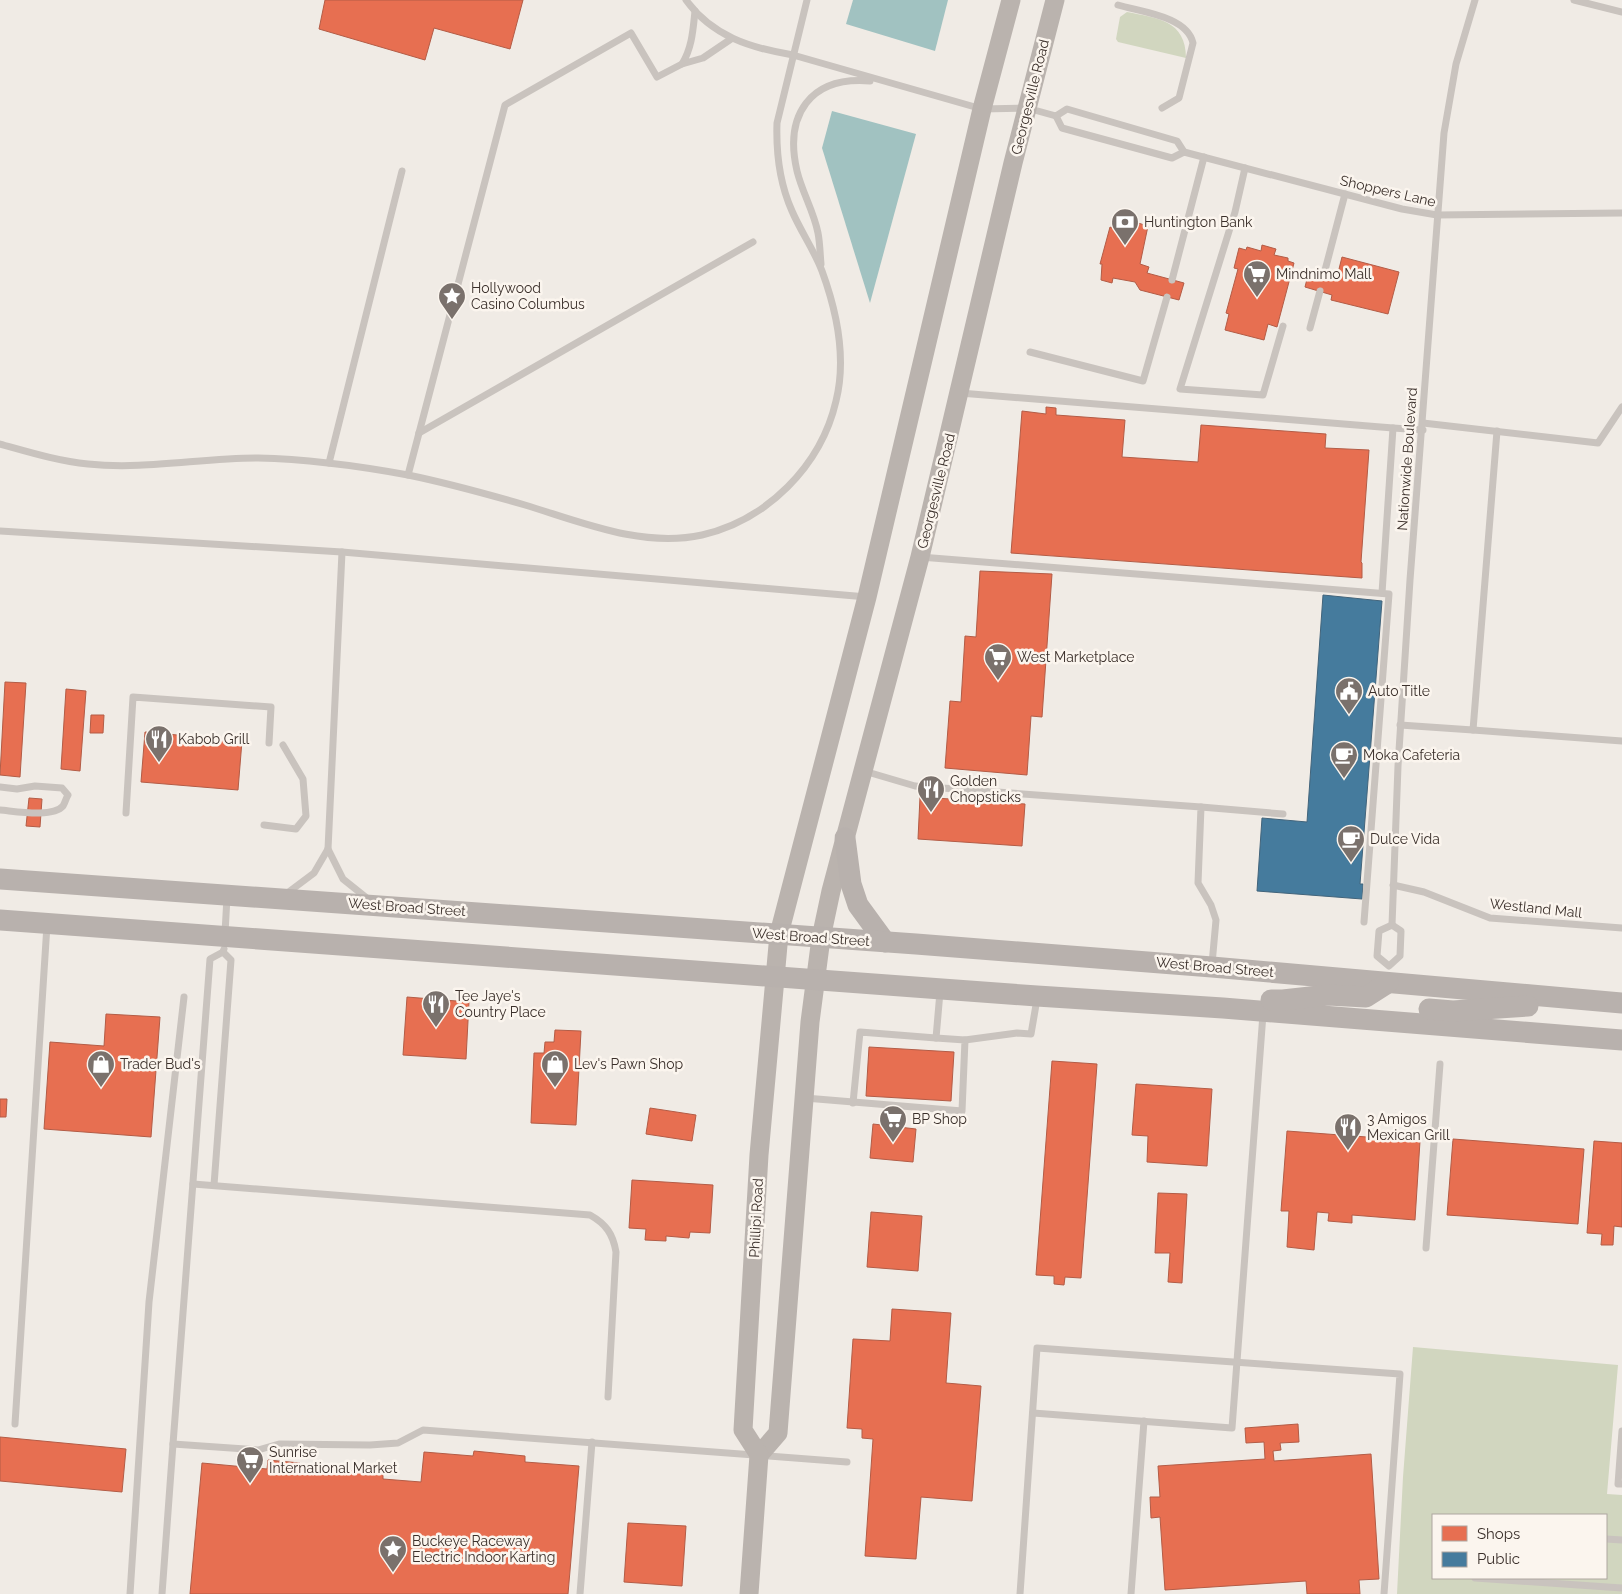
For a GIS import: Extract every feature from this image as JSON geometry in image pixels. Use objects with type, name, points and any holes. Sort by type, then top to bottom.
[{"type":"main road","points":[[775,977],[779,934],[867,597],[982,109],[1011,0]]},
{"type":"main road","name":"Georgesville Road","points":[[815,980],[822,938],[845,838],[920,557],[1027,108],[1055,0]]},
{"type":"main road","points":[[845,838],[851,884],[858,904],[885,942]]},
{"type":"main road","name":"West Broad Street","points":[[0,879],[227,893],[1212,967],[1388,974],[1562,999],[1622,1003]]},
{"type":"main road","points":[[0,920],[224,944],[775,977],[1387,1020],[1622,1040]]},
{"type":"main road","points":[[1078,999],[1123,988],[1283,1000],[1328,995],[1366,997],[1388,974]]},
{"type":"main road","name":"Phillipi Road","points":[[759,1456],[744,1430],[757,1189],[775,977]]},
{"type":"main road","points":[[749,1594],[759,1456],[778,1433],[815,980]]},
{"type":"main road","points":[[1387,1020],[1388,1013],[1398,1007],[1453,1012],[1520,1008],[1562,999]]},
{"type":"lane","points":[[686,0],[704,22],[731,39],[763,50],[793,55],[887,82]]},
{"type":"lane","points":[[0,444],[58,460],[91,464],[257,458],[329,463],[408,475],[500,498],[594,526],[638,536],[662,539],[700,535],[739,521],[774,500],[803,470],[822,440],[836,401],[841,362],[838,326],[821,269],[791,210],[781,177],[776,143],[778,123],[807,0]]},
{"type":"lane","name":"Nationwide Boulevard","points":[[1388,974],[1400,956],[1401,931],[1392,925],[1400,725],[1437,215],[1450,91],[1475,0]]},
{"type":"lane","points":[[1574,0],[1602,4],[1622,12]]},
{"type":"lane","points":[[1118,5],[1178,22],[1191,35],[1192,44],[1179,98],[1162,108]]},
{"type":"lane","points":[[682,64],[687,56],[692,39],[695,11]]},
{"type":"lane","points":[[408,475],[505,106],[631,33],[657,77],[682,64],[703,58],[731,39]]},
{"type":"lane","points":[[821,269],[818,232],[797,170],[795,131],[799,113],[806,101],[820,89],[840,82],[860,80],[887,82]]},
{"type":"lane","name":"Shoppers Lane","points":[[887,82],[982,109],[1027,108],[1056,116],[1067,109],[1177,140],[1184,152]]},
{"type":"lane","name":"Shoppers Lane","points":[[1056,116],[1062,128],[1172,158],[1184,152],[1345,194],[1437,215],[1622,213]]},
{"type":"lane","points":[[1172,280],[1204,157]]},
{"type":"lane","points":[[1245,168],[1235,212],[1180,389],[1263,396],[1283,326]]},
{"type":"lane","points":[[329,463],[402,171]]},
{"type":"lane","points":[[1324,274],[1345,194]]},
{"type":"lane","points":[[419,433],[753,242]]},
{"type":"lane","points":[[1310,328],[1320,291]]},
{"type":"lane","points":[[1030,352],[1143,381],[1167,297]]},
{"type":"lane","points":[[960,393],[1393,428],[1423,426],[1497,431],[1598,443],[1622,406]]},
{"type":"lane","points":[[1382,593],[1393,428]]},
{"type":"lane","points":[[1473,730],[1497,431]]},
{"type":"lane","points":[[0,531],[342,552],[867,597]]},
{"type":"lane","points":[[282,898],[314,873],[328,849],[342,552]]},
{"type":"lane","points":[[920,557],[1389,594],[1364,922]]},
{"type":"lane","points":[[126,813],[133,698],[271,707],[269,743]]},
{"type":"lane","points":[[1400,725],[1622,741]]},
{"type":"lane","points":[[264,825],[296,829],[306,816],[303,779],[283,745]]},
{"type":"lane","points":[[864,771],[915,786],[1283,814]]},
{"type":"lane","points":[[0,787],[17,789],[35,786],[62,788],[68,795],[62,807],[54,812],[0,810]]},
{"type":"lane","points":[[1201,807],[1197,863],[1198,883],[1211,905],[1216,920],[1212,967]]},
{"type":"lane","points":[[328,849],[343,879],[375,904]]},
{"type":"lane","name":"Westland Mall","points":[[1393,885],[1424,892],[1490,918],[1622,928]]},
{"type":"lane","points":[[214,1185],[231,960],[224,944],[227,893]]},
{"type":"lane","points":[[14,1424],[47,924]]},
{"type":"lane","points":[[1388,974],[1378,956],[1379,931],[1392,925]]},
{"type":"lane","points":[[162,1594],[210,959],[224,944]]},
{"type":"lane","points":[[936,1038],[940,989]]},
{"type":"lane","points":[[853,1103],[860,1032],[965,1040],[1017,1033],[1032,1034],[1037,996]]},
{"type":"lane","points":[[130,1594],[149,1302],[184,997]]},
{"type":"lane","points":[[1033,1413],[1232,1428],[1263,1011]]},
{"type":"lane","points":[[805,1098],[962,1111],[965,1040]]},
{"type":"lane","points":[[1426,1248],[1440,1064]]},
{"type":"lane","points":[[193,1184],[578,1213],[595,1218],[609,1230],[614,1240],[616,1252],[608,1397]]},
{"type":"lane","points":[[1020,1594],[1037,1348],[1400,1374],[1384,1594]]},
{"type":"lane","points":[[1132,1594],[1144,1421]]},
{"type":"lane","points":[[173,1444],[258,1450],[279,1444],[370,1445],[398,1443],[424,1430],[847,1462]]},
{"type":"lane","points":[[1622,1431],[1618,1484],[1622,1484]]},
{"type":"lane","points":[[580,1594],[592,1442]]},
{"type":"lane","points":[[1607,1539],[1622,1540]]},
{"type":"lane","points":[[1490,1579],[1622,1588]]},
{"type":"green space","points":[[1127,12],[1159,19],[1175,28],[1185,45],[1186,58],[1118,42],[1116,39],[1120,17]]},
{"type":"green space","points":[[1413,1347],[1618,1365],[1607,1494],[1622,1495],[1622,1594],[1397,1594],[1403,1477]]},
{"type":"water","points":[[853,0],[948,0],[935,51],[846,24]]},
{"type":"water","points":[[832,111],[916,134],[870,303],[822,148]]},
{"type":"building: Shops","points":[[325,0],[523,0],[510,49],[434,28],[425,60],[319,29]]},
{"type":"building: Shops","points":[[1119,214],[1130,216],[1128,220],[1148,226],[1140,264],[1149,267],[1147,273],[1184,283],[1179,300],[1140,290],[1135,282],[1113,278],[1112,283],[1101,280],[1102,264],[1100,264],[1110,227],[1112,228],[1115,217],[1118,217]]},
{"type":"building: Shops","name":"Mindnimo Mall","points":[[1262,245],[1276,249],[1274,255],[1288,258],[1288,261],[1294,263],[1277,327],[1268,324],[1264,340],[1225,330],[1229,314],[1226,313],[1238,269],[1234,268],[1239,248],[1246,250],[1247,247],[1261,251]]},
{"type":"building: Shops","points":[[1342,257],[1399,272],[1388,314],[1331,300],[1332,295],[1305,287],[1309,271],[1337,277]]},
{"type":"building: Shops","points":[[1046,407],[1056,408],[1056,415],[1125,420],[1122,457],[1198,462],[1201,425],[1326,434],[1325,448],[1369,450],[1361,562],[1362,578],[1011,553],[1022,411],[1046,414]]},
{"type":"building: Shops","points":[[980,571],[1052,574],[1042,717],[1031,716],[1027,775],[945,768],[950,701],[961,702],[965,636],[976,637]]},
{"type":"building: Shops","points":[[5,682],[26,683],[20,777],[0,775]]},
{"type":"building: Shops","points":[[66,689],[86,691],[80,771],[61,769]]},
{"type":"building: Shops","points":[[91,715],[104,715],[103,733],[90,733]]},
{"type":"building: Shops","points":[[145,732],[242,741],[238,790],[141,782]]},
{"type":"building: Shops","points":[[920,797],[1025,804],[1022,846],[918,839]]},
{"type":"building: Shops","points":[[29,798],[42,799],[40,827],[26,826]]},
{"type":"building: Shops","name":"Tee Jaye's Country Place","points":[[407,997],[469,1002],[466,1059],[403,1055]]},
{"type":"building: Shops","name":"Trader Bud's","points":[[106,1014],[160,1017],[151,1137],[44,1129],[50,1042],[104,1046]]},
{"type":"building: Shops","name":"Lev's Pawn Shop","points":[[555,1030],[581,1031],[576,1125],[531,1123],[534,1053],[544,1053],[545,1042],[554,1042]]},
{"type":"building: Shops","points":[[869,1047],[954,1052],[951,1101],[866,1096]]},
{"type":"building: Shops","points":[[1052,1061],[1097,1064],[1081,1278],[1065,1277],[1064,1285],[1054,1284],[1054,1276],[1036,1275]]},
{"type":"building: Shops","points":[[1136,1084],[1212,1089],[1207,1166],[1147,1162],[1148,1136],[1132,1135]]},
{"type":"building: Shops","points":[[0,1099],[7,1099],[6,1117],[0,1117]]},
{"type":"building: Shops","points":[[650,1108],[696,1115],[692,1141],[646,1134]]},
{"type":"building: Shops","name":"BP Shop","points":[[873,1124],[916,1129],[913,1162],[870,1158]]},
{"type":"building: Shops","points":[[1287,1131],[1420,1141],[1415,1220],[1352,1215],[1352,1223],[1328,1221],[1329,1213],[1317,1212],[1314,1250],[1287,1247],[1289,1211],[1281,1211]]},
{"type":"building: Shops","points":[[1453,1139],[1584,1149],[1578,1224],[1447,1215]]},
{"type":"building: Shops","points":[[1594,1141],[1622,1143],[1622,1227],[1614,1226],[1613,1245],[1601,1245],[1602,1234],[1587,1233]]},
{"type":"building: Shops","points":[[632,1180],[713,1185],[710,1233],[690,1232],[689,1238],[666,1236],[666,1241],[645,1240],[646,1229],[629,1228]]},
{"type":"building: Shops","points":[[1158,1193],[1187,1194],[1182,1283],[1168,1282],[1170,1253],[1155,1253]]},
{"type":"building: Shops","points":[[871,1212],[922,1216],[918,1271],[867,1267]]},
{"type":"building: Shops","points":[[892,1309],[951,1313],[946,1383],[981,1386],[972,1501],[921,1497],[916,1559],[865,1556],[873,1439],[862,1438],[862,1429],[847,1428],[853,1339],[890,1341]]},
{"type":"building: Shops","points":[[1298,1424],[1299,1442],[1280,1443],[1281,1450],[1273,1451],[1274,1461],[1371,1454],[1379,1579],[1359,1580],[1360,1594],[1307,1594],[1306,1581],[1165,1590],[1160,1517],[1151,1518],[1150,1497],[1160,1497],[1158,1466],[1265,1459],[1264,1442],[1246,1443],[1245,1428]]},
{"type":"building: Shops","points":[[0,1437],[126,1449],[122,1492],[0,1481]]},
{"type":"building: Shops","points":[[474,1451],[525,1456],[525,1462],[579,1466],[568,1594],[190,1594],[202,1463],[267,1469],[268,1460],[300,1463],[299,1472],[332,1475],[333,1469],[383,1474],[383,1479],[421,1482],[424,1452],[473,1456]]},
{"type":"building: Shops","points":[[628,1523],[686,1526],[682,1586],[624,1582]]},
{"type":"building: Public","points":[[1323,595],[1382,601],[1360,884],[1363,884],[1362,899],[1257,891],[1262,818],[1307,822]]},
{"type":"place","name":"Huntington Bank","points":[[1125,246]]},
{"type":"place","name":"Mindnimo Mall","points":[[1257,298]]},
{"type":"place","name":"Hollywood Casino Columbus","points":[[452,320]]},
{"type":"place","name":"West Marketplace","points":[[998,681]]},
{"type":"place","name":"Auto Title","points":[[1349,715]]},
{"type":"place","name":"Kabob Grill","points":[[159,763]]},
{"type":"place","name":"Moka Cafeteria","points":[[1344,779]]},
{"type":"place","name":"Golden Chopsticks","points":[[931,813]]},
{"type":"place","name":"Dulce Vida","points":[[1351,863]]},
{"type":"place","name":"Tee Jaye's Country Place","points":[[436,1028]]},
{"type":"place","name":"Trader Bud's","points":[[101,1088]]},
{"type":"place","name":"Lev's Pawn Shop","points":[[555,1088]]},
{"type":"place","name":"BP Shop","points":[[893,1143]]},
{"type":"place","name":"3 Amigos Mexican Grill","points":[[1348,1151]]},
{"type":"place","name":"Sunrise International Market","points":[[250,1484]]},
{"type":"place","name":"Buckeye Raceway Electric Indoor Karting","points":[[393,1573]]}]
